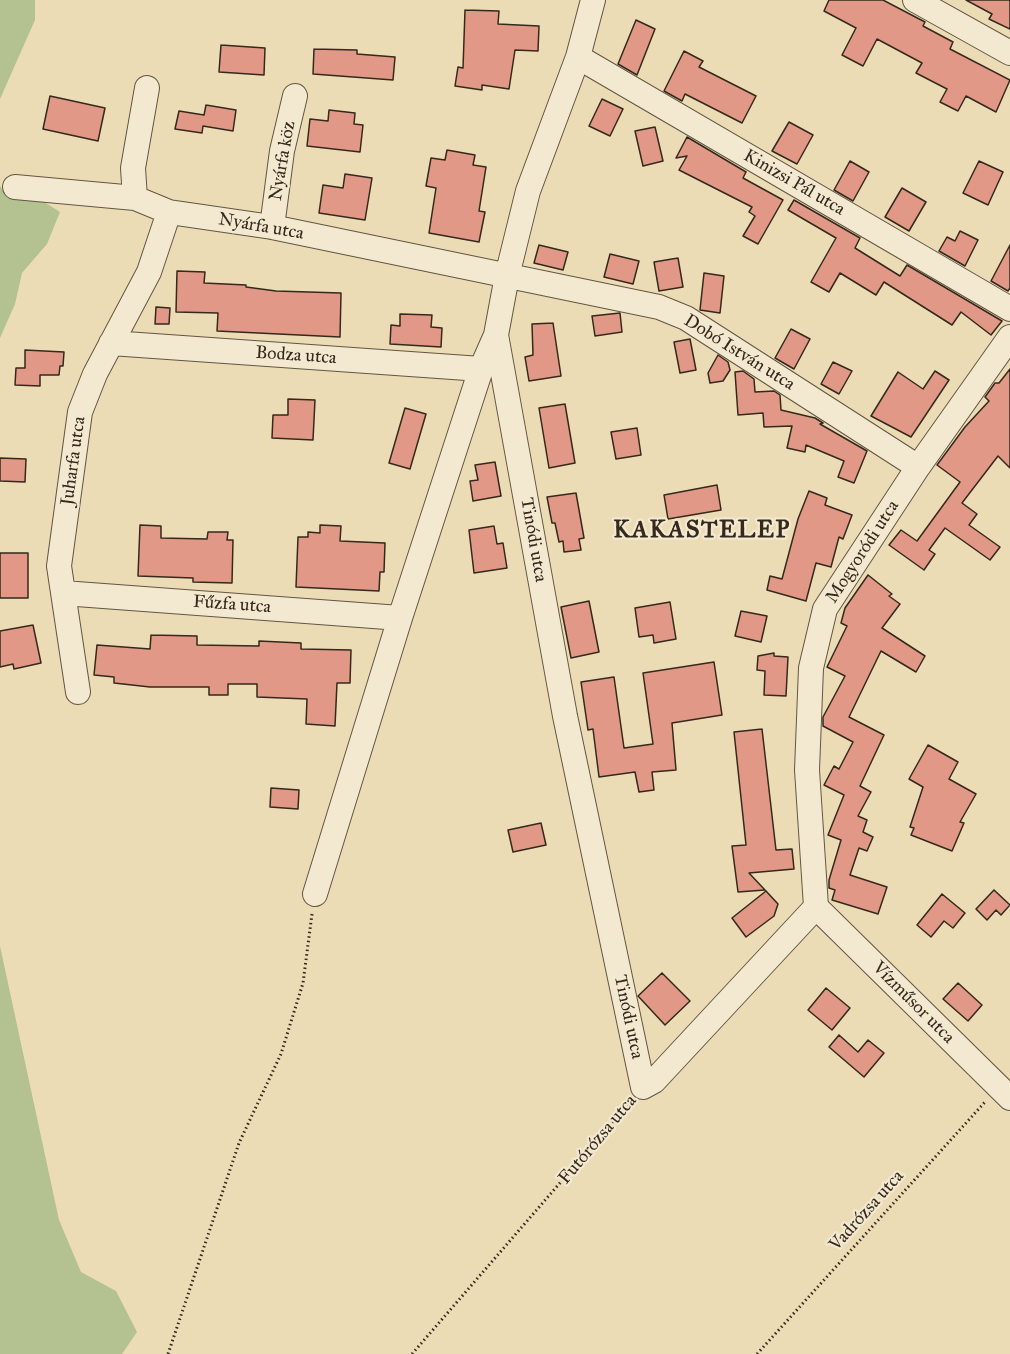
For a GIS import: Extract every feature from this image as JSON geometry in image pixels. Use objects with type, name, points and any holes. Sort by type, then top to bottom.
[{"type":"street","name":"Tinódi utca","points":[[593,0],[578,57],[528,191],[507,276],[496,335],[565,716],[643,1087]]},
{"type":"street","points":[[915,0],[1010,53]]},
{"type":"street","name":"Kinizsi Pál utca","points":[[578,57],[1010,309]]},
{"type":"street","points":[[135,198],[132,168],[147,88]]},
{"type":"street","name":"Nyárfa köz","points":[[272,227],[282,151],[295,96]]},
{"type":"street","name":"Nyárfa utca","points":[[15,187],[135,198],[169,212],[272,227],[507,276]]},
{"type":"street","name":"Juharfa utca","points":[[78,692],[59,566],[80,412],[95,374],[149,272],[169,212]]},
{"type":"street","name":"Dobó István utca","points":[[507,276],[659,307],[686,318],[918,467]]},
{"type":"street","points":[[315,894],[400,618],[481,369],[496,335]]},
{"type":"street","name":"Mogyoródi utca","points":[[816,907],[807,770],[811,668],[825,609],[918,467],[1010,337]]},
{"type":"street","name":"Bodza utca","points":[[111,343],[481,369]]},
{"type":"street","name":"Fűzfa utca","points":[[63,593],[400,618]]},
{"type":"street","name":"Futórózsa utca","points":[[643,1087],[654,1081],[816,907]]},
{"type":"street","name":"Vízműsor utca","points":[[816,907],[1004,1093]]},
{"type":"path","points":[[168,1354],[239,1143],[281,1054],[303,983],[315,894]]},
{"type":"path","name":"Futórózsa utca","points":[[412,1354],[643,1087]]},
{"type":"path","name":"Vadrózsa utca","points":[[757,1354],[1004,1093]]},
{"type":"green space","points":[[0,0],[35,0],[35,20],[0,99]]},
{"type":"green space","points":[[0,186],[8,197],[33,195],[60,212],[47,244],[22,273],[15,304],[0,338]]},
{"type":"green space","points":[[0,946],[59,1220],[81,1272],[116,1291],[137,1332],[122,1354],[0,1354]]},
{"type":"building","points":[[829,0],[883,0],[925,22],[923,26],[953,42],[950,49],[1010,80],[996,112],[966,96],[958,111],[940,102],[947,89],[916,73],[922,63],[877,39],[863,66],[842,55],[856,28],[824,11]]},
{"type":"building","points":[[966,0],[1010,0],[1010,29],[989,19],[992,14]]},
{"type":"building","points":[[465,10],[499,11],[498,24],[539,26],[538,51],[515,50],[509,89],[482,85],[482,90],[455,86],[458,67],[463,68]]},
{"type":"building","points":[[636,20],[655,29],[637,75],[618,64]]},
{"type":"building","points":[[221,45],[265,48],[264,75],[219,72]]},
{"type":"building","points":[[314,49],[357,50],[357,54],[395,57],[393,80],[313,74]]},
{"type":"building","points":[[684,51],[703,61],[699,67],[756,96],[742,123],[685,94],[682,101],[664,91]]},
{"type":"building","points":[[50,96],[105,108],[98,141],[43,129]]},
{"type":"building","points":[[602,99],[623,109],[610,136],[589,126]]},
{"type":"building","points":[[206,105],[236,110],[233,131],[203,126],[202,133],[175,129],[179,111],[204,115]]},
{"type":"building","points":[[329,110],[355,113],[354,124],[363,125],[360,152],[307,146],[310,119],[328,121]]},
{"type":"building","points":[[789,122],[813,135],[797,164],[772,151]]},
{"type":"building","points":[[655,127],[663,161],[643,166],[635,131]]},
{"type":"building","points":[[687,137],[746,172],[743,178],[783,200],[758,244],[743,236],[755,216],[749,212],[752,207],[679,170],[687,156],[676,158]]},
{"type":"building","points":[[447,150],[475,155],[473,165],[486,167],[479,211],[485,212],[479,242],[429,233],[436,188],[426,186],[431,158],[445,160]]},
{"type":"building","points":[[850,161],[869,172],[853,201],[834,190]]},
{"type":"building","points":[[979,161],[1003,172],[988,205],[963,193]]},
{"type":"building","points":[[345,174],[372,178],[365,220],[319,213],[323,185],[343,188]]},
{"type":"building","points":[[902,188],[926,202],[909,231],[885,217]]},
{"type":"building","points":[[794,200],[860,238],[855,248],[900,276],[907,265],[1002,321],[991,335],[961,312],[952,325],[884,282],[876,295],[840,273],[829,292],[811,282],[836,238],[788,210]]},
{"type":"building","points":[[960,231],[978,240],[965,266],[939,251],[947,237],[955,241]]},
{"type":"building","points":[[539,245],[568,252],[563,270],[534,263]]},
{"type":"building","points":[[1010,245],[1010,288],[1008,291],[991,281]]},
{"type":"building","points":[[610,254],[639,261],[633,284],[604,277]]},
{"type":"building","points":[[678,258],[683,287],[659,291],[654,262]]},
{"type":"building","points":[[177,271],[205,272],[204,283],[246,285],[246,287],[276,291],[341,293],[340,337],[217,331],[218,313],[176,312]]},
{"type":"building","points":[[704,273],[724,276],[720,313],[700,310]]},
{"type":"building","points":[[156,307],[170,308],[169,324],[155,324]]},
{"type":"building","points":[[620,313],[622,332],[595,336],[592,316]]},
{"type":"building","points":[[400,314],[432,315],[431,327],[442,328],[441,347],[390,344],[391,325],[400,326]]},
{"type":"building","points":[[553,323],[561,376],[529,381],[525,357],[533,355],[532,324]]},
{"type":"building","points":[[791,329],[810,339],[794,369],[775,358]]},
{"type":"building","points":[[690,339],[696,370],[680,373],[674,342]]},
{"type":"building","points":[[25,350],[64,352],[63,366],[60,366],[59,375],[40,375],[40,386],[15,385],[16,368],[25,368]]},
{"type":"building","points":[[718,355],[728,362],[730,370],[723,381],[710,383],[708,373]]},
{"type":"building","points":[[833,362],[852,371],[839,394],[821,384]]},
{"type":"building","points":[[1010,369],[1010,468],[998,456],[962,503],[977,514],[969,525],[1000,547],[990,560],[945,528],[929,550],[935,554],[924,570],[889,545],[901,530],[917,541],[960,482],[937,465],[965,427],[989,401],[985,397],[995,383],[999,383]]},
{"type":"building","points":[[743,371],[754,379],[755,392],[774,391],[780,395],[781,410],[815,418],[823,423],[820,424],[867,451],[854,483],[838,477],[844,461],[806,445],[805,452],[787,448],[792,426],[764,427],[763,413],[738,415],[735,372]]},
{"type":"building","points":[[935,371],[949,380],[911,437],[871,416],[898,372],[923,389]]},
{"type":"building","points":[[288,399],[315,400],[313,440],[272,438],[273,415],[288,415]]},
{"type":"building","points":[[565,404],[575,463],[549,468],[539,408]]},
{"type":"building","points":[[405,408],[426,414],[410,469],[389,463]]},
{"type":"building","points":[[637,428],[641,455],[616,459],[611,432]]},
{"type":"building","points":[[0,458],[26,459],[25,482],[0,481]]},
{"type":"building","points":[[495,462],[501,496],[473,501],[470,481],[478,480],[475,465]]},
{"type":"building","points":[[717,485],[721,510],[668,519],[664,495]]},
{"type":"building","points":[[809,491],[827,498],[825,505],[852,515],[843,539],[839,537],[831,567],[816,563],[806,601],[767,590],[770,576],[782,579],[798,519]]},
{"type":"building","points":[[576,493],[584,538],[579,539],[581,550],[564,552],[563,541],[559,542],[555,523],[552,523],[547,497]]},
{"type":"building","points":[[140,525],[161,526],[161,538],[207,539],[208,532],[228,532],[227,540],[233,540],[232,583],[193,582],[193,578],[138,576]]},
{"type":"building","points":[[320,525],[341,526],[340,541],[385,543],[384,572],[380,572],[379,591],[296,587],[298,537],[308,537],[308,532],[320,533]]},
{"type":"building","points":[[494,526],[497,544],[503,543],[507,568],[474,573],[469,530]]},
{"type":"building","points":[[0,553],[28,553],[28,598],[0,598]]},
{"type":"building","points":[[868,575],[892,594],[889,596],[900,604],[882,628],[925,656],[916,672],[881,651],[849,717],[884,735],[860,786],[871,792],[858,816],[867,820],[863,832],[873,837],[867,851],[859,848],[850,875],[887,887],[878,914],[832,900],[835,890],[829,888],[829,880],[841,840],[828,835],[844,795],[824,785],[834,766],[839,769],[853,742],[823,726],[823,717],[845,676],[827,667],[847,626],[841,623],[845,608]]},
{"type":"building","points":[[589,601],[599,652],[571,658],[561,607]]},
{"type":"building","points":[[670,602],[676,639],[654,643],[653,635],[639,637],[635,608]]},
{"type":"building","points":[[741,611],[767,616],[761,642],[735,636]]},
{"type":"building","points":[[33,625],[41,663],[14,669],[13,664],[0,667],[0,631]]},
{"type":"building","points":[[151,635],[197,636],[197,645],[259,646],[259,641],[301,643],[301,649],[351,650],[350,683],[337,683],[335,726],[306,724],[307,699],[257,697],[257,684],[228,684],[228,695],[209,695],[209,687],[150,687],[114,683],[114,677],[94,675],[97,645],[150,649]]},
{"type":"building","points":[[774,653],[774,656],[788,657],[786,696],[764,695],[765,671],[757,670],[758,656]]},
{"type":"building","points":[[714,662],[722,715],[672,723],[676,770],[652,772],[654,790],[639,792],[635,772],[599,777],[593,729],[588,730],[581,682],[614,677],[624,748],[653,744],[643,673]]},
{"type":"building","points":[[762,729],[776,850],[792,849],[794,869],[749,873],[765,890],[738,892],[732,846],[746,845],[734,732]]},
{"type":"building","points":[[928,745],[958,762],[949,779],[976,794],[960,822],[964,823],[952,851],[911,835],[914,828],[910,827],[923,787],[909,779]]},
{"type":"building","points":[[271,788],[299,790],[298,809],[270,807]]},
{"type":"building","points":[[541,823],[546,845],[513,852],[508,830]]},
{"type":"building","points":[[994,890],[1010,905],[1001,915],[996,910],[987,920],[976,909]]},
{"type":"building","points":[[766,891],[778,904],[774,916],[746,937],[732,918]]},
{"type":"building","points":[[942,894],[965,913],[953,928],[944,921],[931,937],[917,925]]},
{"type":"building","points":[[662,973],[690,1001],[665,1025],[638,996]]},
{"type":"building","points":[[958,983],[982,1005],[968,1021],[943,999]]},
{"type":"building","points":[[826,988],[850,1008],[832,1030],[808,1010]]},
{"type":"building","points":[[839,1035],[858,1052],[868,1040],[884,1053],[864,1077],[829,1047]]},
{"type":"district","name":"KAKASTELEP","points":[[702,531]]}]
